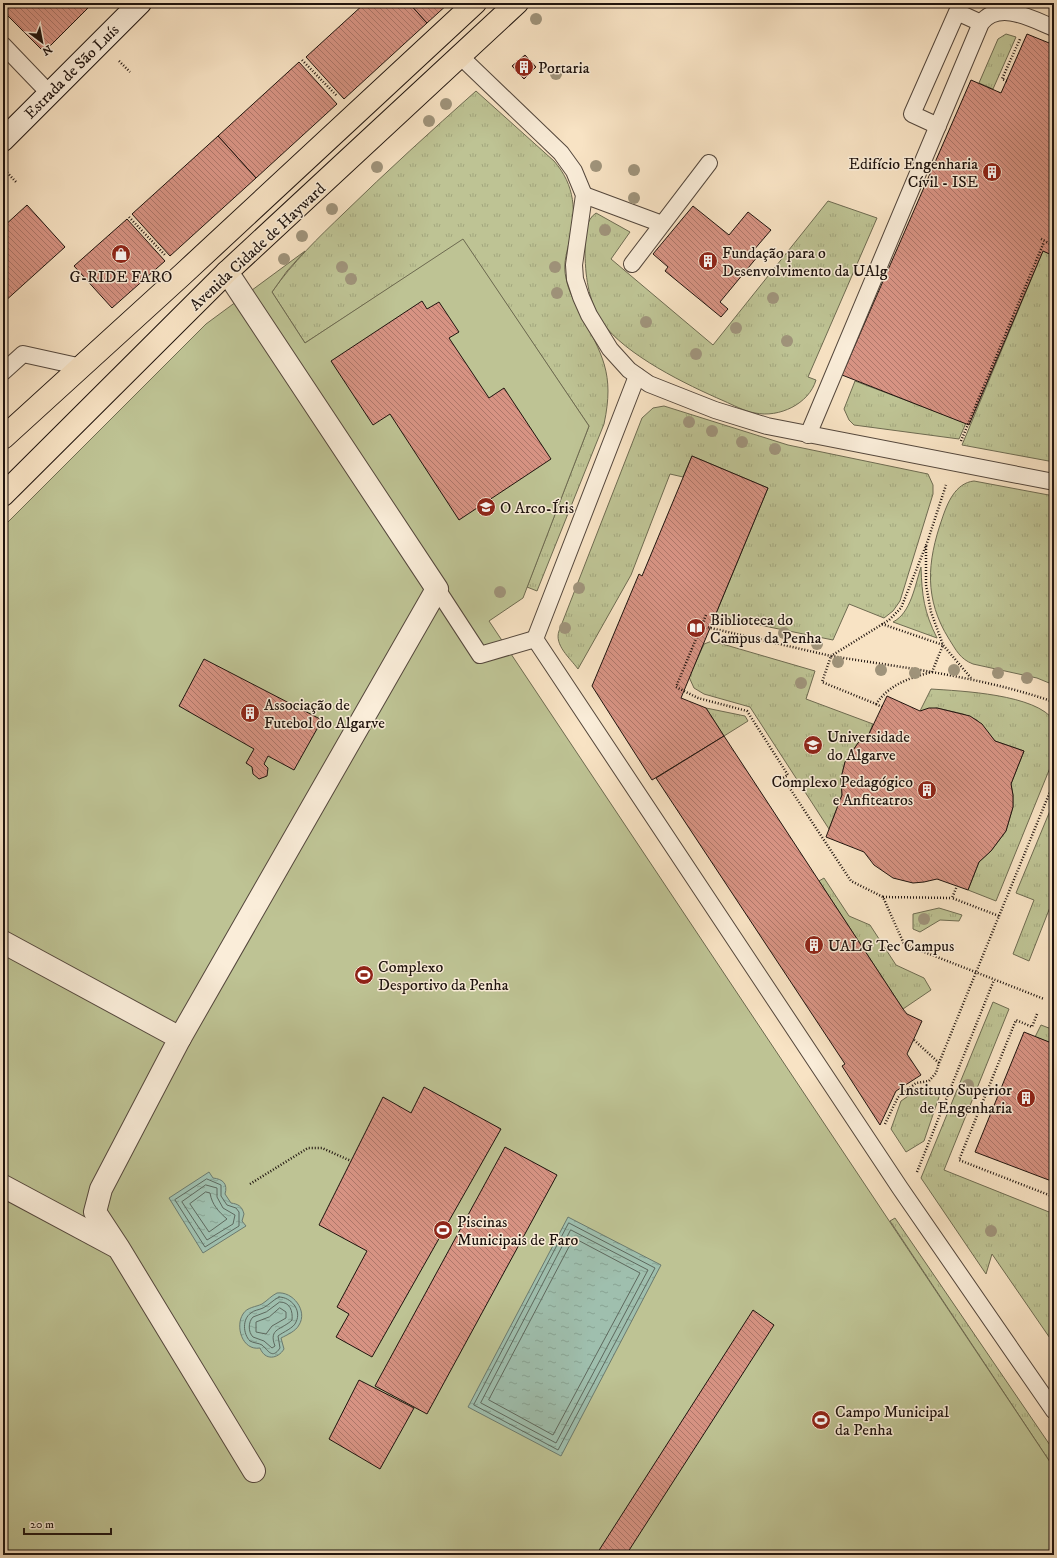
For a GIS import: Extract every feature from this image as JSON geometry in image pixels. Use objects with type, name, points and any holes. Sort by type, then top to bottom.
[{"type":"main road","name":"Avenida Cidade de Hayward","points":[[3,438],[183,274],[475,3]]},
{"type":"main road","name":"Avenida Cidade de Hayward","points":[[3,495],[227,272],[517,3]]},
{"type":"street","name":"Estrada de São Luís","points":[[3,140],[140,3]]},
{"type":"street","points":[[227,272],[437,589],[180,1038],[101,1189],[94,1212],[118,1247],[254,1471]]},
{"type":"street","points":[[3,942],[180,1038]]},
{"type":"street","points":[[3,1186],[118,1247]]},
{"type":"lane","points":[[808,435],[982,23],[992,13],[1006,10],[1054,28]]},
{"type":"lane","points":[[938,126],[912,114],[957,12],[982,23]]},
{"type":"lane","points":[[3,45],[49,93]]},
{"type":"lane","points":[[460,56],[570,163],[580,182],[584,195],[574,265],[575,279],[580,297],[589,315],[610,348],[637,376],[664,391],[715,410],[767,426],[1054,482]]},
{"type":"lane","points":[[632,264],[709,163]]},
{"type":"lane","points":[[584,195],[662,224]]},
{"type":"lane","points":[[3,372],[23,354],[82,367]]},
{"type":"lane","points":[[535,639],[637,376]]},
{"type":"lane","points":[[437,589],[480,655],[535,639]]},
{"type":"lane","points":[[535,639],[900,1188],[1054,1412]]},
{"type":"path","points":[[1007,81],[1002,79],[1022,34]]},
{"type":"path","points":[[302,60],[354,114]]},
{"type":"path","points":[[3,168],[16,182]]},
{"type":"path","points":[[128,217],[183,274]]},
{"type":"path","points":[[1040,239],[1054,246]]},
{"type":"path","points":[[963,437],[1044,242]]},
{"type":"path","points":[[882,707],[822,682],[831,656],[894,616],[901,608],[927,543],[946,484]]},
{"type":"path","points":[[927,543],[927,595],[943,645],[971,679]]},
{"type":"path","points":[[706,615],[676,687],[698,698],[747,711],[788,774],[783,778],[851,881],[883,897],[952,898],[999,916]]},
{"type":"path","points":[[882,624],[943,645]]},
{"type":"path","points":[[702,626],[831,656],[971,679],[1012,688],[1054,702]]},
{"type":"path","points":[[876,704],[882,695],[896,684],[932,672],[943,645]]},
{"type":"path","points":[[884,1127],[898,1097],[916,1083],[929,1081],[936,1072],[1054,782]]},
{"type":"path","points":[[952,898],[957,886]]},
{"type":"path","points":[[883,897],[904,944],[1044,999]]},
{"type":"path","points":[[915,1176],[994,980]]},
{"type":"path","points":[[1037,1014],[1032,1027],[1016,1020],[959,1160],[1054,1197]]},
{"type":"path","points":[[914,1040],[939,1063]]},
{"type":"path","points":[[250,1184],[308,1148],[322,1148],[351,1161]]},
{"type":"green space","points":[[1006,34],[1016,37],[993,89],[979,83],[998,39]]},
{"type":"green space","points":[[476,91],[554,161],[566,180],[572,199],[573,220],[572,232],[565,260],[566,278],[568,287],[595,340],[607,377],[608,391],[604,424],[537,591],[527,587],[589,426],[463,240],[305,343],[272,292],[297,260],[325,232],[393,166]]},
{"type":"green space","points":[[828,201],[877,218],[808,377],[816,380],[812,389],[807,396],[792,407],[774,413],[755,413],[739,408],[693,387],[658,368],[626,346],[612,334],[597,314],[588,287],[585,249],[588,224],[592,216],[596,213],[630,232],[611,259],[713,345]]},
{"type":"green space","name":"Complexo Desportivo da Penha","points":[[463,239],[589,426],[523,598],[489,621],[1054,1468],[1054,1555],[3,1555],[3,527],[206,324],[305,251],[287,271],[272,292],[305,343]]},
{"type":"green space","points":[[1043,251],[1054,256],[1054,462],[962,445]]},
{"type":"green space","points":[[855,381],[966,423],[959,439],[854,425],[849,420],[844,409]]},
{"type":"green space","points":[[664,406],[788,445],[928,474],[933,485],[933,494],[900,601],[893,611],[884,618],[849,604],[833,640],[715,616],[768,488],[692,456],[683,477],[670,474],[631,575],[578,669],[561,646],[558,636],[559,631],[642,418],[653,408]]},
{"type":"green space","points":[[974,481],[1054,496],[1054,685],[1037,678],[969,662],[956,650],[941,624],[935,609],[930,580],[933,550],[937,535],[946,507],[953,495],[962,486]]},
{"type":"green space","points":[[921,567],[924,604],[937,638],[893,622],[904,612],[912,598]]},
{"type":"green space","points":[[712,641],[815,671],[806,699],[873,724],[868,736],[858,743],[845,762],[841,778],[842,795],[829,829],[750,707],[704,694],[694,688],[689,677],[704,644]]},
{"type":"green space","points":[[931,689],[978,693],[1015,700],[1032,705],[1045,712],[1054,721],[1054,758],[996,901],[968,890],[979,862],[991,851],[1006,831],[1013,807],[1011,784],[1024,751],[995,741],[977,720],[963,714],[937,708],[920,711]]},
{"type":"green space","points":[[706,708],[745,716],[748,721],[724,736]]},
{"type":"green space","points":[[1054,801],[1054,897],[1029,961],[1013,954],[1034,900],[1016,893]]},
{"type":"green space","points":[[824,878],[849,916],[870,925],[896,965],[924,978],[931,990],[903,1009],[819,881]]},
{"type":"green space","points":[[939,908],[962,915],[959,921],[940,920],[920,932],[913,929],[913,914]]},
{"type":"green space","points":[[993,1002],[1009,1009],[944,1170],[1054,1214],[1054,1344],[992,1254],[986,1274],[921,1178]]},
{"type":"green space","points":[[1041,1025],[1054,1030],[1054,1044],[1035,1037]]},
{"type":"green space","points":[[920,1088],[940,1094],[924,1141],[906,1152],[891,1129],[901,1101]]},
{"type":"green space","points":[[895,1218],[1054,1451],[1054,1468],[890,1221]]},
{"type":"water","points":[[209,1172],[213,1178],[224,1183],[226,1187],[225,1194],[231,1203],[241,1207],[244,1214],[242,1221],[246,1226],[203,1253],[169,1198]]},
{"type":"water","points":[[568,1217],[661,1265],[561,1456],[468,1407]]},
{"type":"water","points":[[277,1293],[283,1293],[293,1299],[300,1308],[302,1314],[299,1325],[296,1329],[281,1338],[284,1349],[275,1357],[268,1357],[260,1348],[249,1346],[245,1342],[240,1331],[240,1325],[241,1319],[245,1312],[262,1304]]},
{"type":"building","points":[[3,3],[93,3],[44,52],[3,11]]},
{"type":"building","points":[[365,3],[409,3],[427,23],[344,99],[306,57]]},
{"type":"building","points":[[409,3],[449,3],[427,23]]},
{"type":"building","name":"Edifício Engenharia Cívil - ISE","points":[[1027,34],[1054,45],[1054,256],[1043,251],[969,425],[842,375],[971,80],[1001,93]]},
{"type":"building","name":"Portaria","points":[[525,55],[536,67],[524,79],[512,66]]},
{"type":"building","points":[[299,62],[337,104],[256,178],[218,136]]},
{"type":"building","points":[[218,136],[256,178],[170,256],[132,214]]},
{"type":"building","points":[[27,205],[65,247],[3,303],[3,227]]},
{"type":"building","name":"Fundação para o Desenvolvimento da UAlg","points":[[693,206],[729,235],[748,212],[771,230],[753,251],[758,256],[720,302],[728,309],[721,317],[665,271],[668,267],[653,254]]},
{"type":"building","points":[[127,219],[165,261],[112,308],[74,266]]},
{"type":"building","points":[[422,301],[427,309],[439,302],[459,332],[449,338],[489,398],[504,388],[551,459],[459,520],[390,414],[373,425],[331,361]]},
{"type":"building","points":[[692,456],[768,488],[681,698],[706,708],[724,736],[652,780],[592,686],[639,574],[642,576]]},
{"type":"building","name":"Associação de Futebol do Algarve","points":[[204,659],[322,720],[294,770],[268,756],[264,764],[268,768],[267,776],[259,779],[253,774],[252,767],[246,763],[254,749],[179,706]]},
{"type":"building","name":"Complexo Pedagógico e Anfiteatros","points":[[887,696],[920,711],[929,708],[937,708],[970,716],[982,724],[995,741],[1024,751],[1011,784],[1013,807],[1006,831],[991,851],[979,862],[968,890],[937,879],[913,883],[893,878],[874,865],[864,852],[826,837],[842,795],[841,778],[845,762],[858,743],[868,736]]},
{"type":"building","name":"UALG Tec Campus","points":[[724,736],[903,1009],[907,1014],[922,1021],[907,1054],[921,1075],[896,1091],[880,1125],[842,1066],[845,1064],[656,778]]},
{"type":"building","name":"Instituto Superior de Engenharia","points":[[1024,1032],[1054,1044],[1054,1182],[975,1152]]},
{"type":"building","points":[[424,1087],[501,1129],[372,1357],[336,1337],[349,1314],[337,1307],[367,1251],[319,1225],[383,1097],[411,1113]]},
{"type":"building","points":[[505,1147],[557,1175],[427,1414],[375,1386]]},
{"type":"building","points":[[753,1310],[774,1325],[626,1555],[596,1555]]},
{"type":"building","points":[[359,1380],[414,1408],[380,1469],[329,1439]]},
{"type":"place","name":"Portaria","points":[[524,67]]},
{"type":"place","name":"Edifício Engenharia Cívil - ISE","points":[[992,172]]},
{"type":"place","name":"G-RIDE FARO","points":[[121,254]]},
{"type":"place","name":"Fundação para o Desenvolvimento da UAlg","points":[[708,261]]},
{"type":"place","name":"O Arco-Íris","points":[[486,507]]},
{"type":"place","name":"Biblioteca do Campus da Penha","points":[[696,628]]},
{"type":"place","name":"Associação de Futebol do Algarve","points":[[250,713]]},
{"type":"place","name":"Universidade do Algarve","points":[[813,745]]},
{"type":"place","name":"Complexo Pedagógico e Anfiteatros","points":[[927,790]]},
{"type":"place","name":"UALG Tec Campus","points":[[814,945]]},
{"type":"place","name":"Complexo Desportivo da Penha","points":[[364,975]]},
{"type":"place","name":"Instituto Superior de Engenharia","points":[[1026,1098]]},
{"type":"place","name":"Piscinas Municipais de Faro","points":[[443,1230]]},
{"type":"place","name":"Campo Municipal da Penha","points":[[821,1420]]}]
